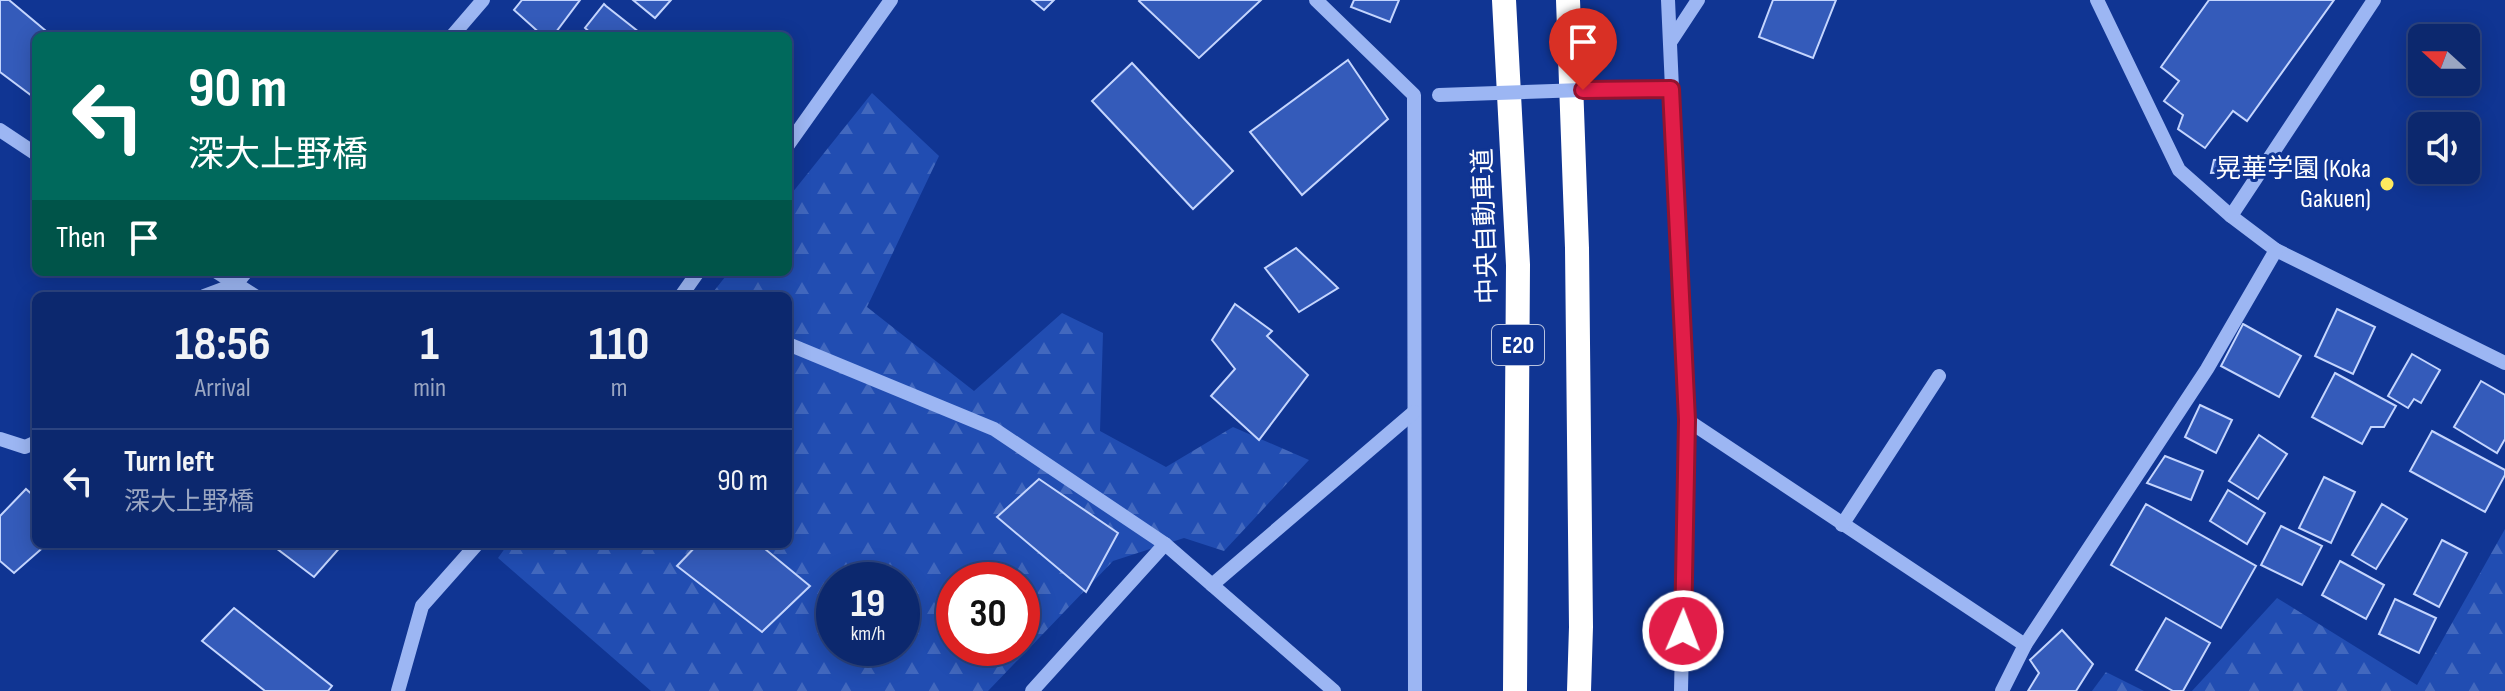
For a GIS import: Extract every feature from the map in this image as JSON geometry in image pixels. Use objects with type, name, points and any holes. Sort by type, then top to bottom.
[{"type":"highway","name":"中央自動車道","points":[[1504,0],[1518,265],[1515,691]]},
{"type":"highway","name":"E20","points":[[1568,0],[1577,248],[1579,691]]},
{"type":"street","points":[[455,32],[483,0]]},
{"type":"street","points":[[792,139],[891,0]]},
{"type":"street","points":[[1316,0],[1414,95],[1671,89]]},
{"type":"street","points":[[1668,0],[1687,420],[1681,691]]},
{"type":"street","points":[[1670,42],[1698,0]]},
{"type":"street","points":[[2097,0],[2179,170],[2231,216],[2276,250],[2505,363]]},
{"type":"street","points":[[2231,216],[2374,0]]},
{"type":"street","points":[[1414,95],[1415,691]]},
{"type":"street","points":[[0,130],[32,151]]},
{"type":"street","points":[[2002,691],[2025,645],[2207,369],[2276,250]]},
{"type":"street","points":[[223,276],[249,292]]},
{"type":"street","points":[[215,292],[236,284],[243,276]]},
{"type":"street","points":[[792,346],[994,429],[1165,544],[1334,691]]},
{"type":"street","points":[[1842,525],[1939,376]]},
{"type":"street","points":[[1212,585],[1414,412]]},
{"type":"street","points":[[1687,420],[2025,645]]},
{"type":"street","points":[[0,439],[25,447],[32,444]]},
{"type":"street","points":[[1032,691],[1165,544]]},
{"type":"street","points":[[398,691],[422,606],[473,548]]},
{"type":"green space","points":[[872,93],[939,156],[867,307],[974,391],[1062,313],[1103,333],[1100,431],[1166,467],[1233,427],[1309,460],[1224,551],[1184,538],[1113,561],[1040,637],[1040,562],[936,562],[936,666],[1012,666],[988,691],[651,691],[498,558],[505,548],[792,548],[792,292],[713,292],[726,276],[792,276],[792,193]]},
{"type":"green space","points":[[2505,529],[2505,691],[2192,691],[2277,598],[2417,685]]},
{"type":"green space","points":[[2106,672],[2144,691],[2092,691]]},
{"type":"building","points":[[0,0],[9,0],[47,32],[32,32],[32,96],[0,72]]},
{"type":"building","points":[[522,0],[580,0],[556,32],[539,32],[514,10]]},
{"type":"building","points":[[633,0],[671,0],[655,18]]},
{"type":"building","points":[[1032,0],[1054,0],[1044,10]]},
{"type":"building","points":[[1140,0],[1261,0],[1199,58]]},
{"type":"building","points":[[1354,0],[1399,0],[1390,22],[1351,7]]},
{"type":"building","points":[[1773,0],[1836,0],[1813,58],[1759,37]]},
{"type":"building","points":[[2209,0],[2334,0],[2247,121],[2233,111],[2205,148],[2178,129],[2183,115],[2164,101],[2179,81],[2161,67]]},
{"type":"building","points":[[604,4],[639,32],[590,32],[585,28]]},
{"type":"building","points":[[1348,60],[1388,119],[1302,195],[1250,132]]},
{"type":"building","points":[[1132,63],[1233,171],[1193,209],[1092,101]]},
{"type":"building","points":[[2233,159],[2234,172],[2211,173],[2214,160]]},
{"type":"building","points":[[1296,248],[1338,288],[1299,312],[1265,268]]},
{"type":"building","points":[[1235,304],[1272,331],[1267,336],[1308,375],[1259,440],[1211,396],[1235,369],[1212,340]]},
{"type":"building","points":[[2337,309],[2375,327],[2353,374],[2315,356]]},
{"type":"building","points":[[2243,324],[2301,356],[2279,397],[2221,366]]},
{"type":"building","points":[[2412,354],[2440,370],[2421,403],[2414,399],[2408,408],[2388,396]]},
{"type":"building","points":[[2335,373],[2396,406],[2384,427],[2371,427],[2362,444],[2312,417]]},
{"type":"building","points":[[2481,381],[2505,395],[2505,439],[2497,453],[2454,427]]},
{"type":"building","points":[[2200,405],[2232,420],[2216,453],[2185,437]]},
{"type":"building","points":[[2432,431],[2505,470],[2485,512],[2410,471]]},
{"type":"building","points":[[2259,435],[2287,454],[2258,499],[2229,481]]},
{"type":"building","points":[[2165,456],[2203,471],[2191,500],[2147,483]]},
{"type":"building","points":[[2324,477],[2355,492],[2331,543],[2299,528]]},
{"type":"building","points":[[1039,479],[1118,533],[1086,592],[997,517]]},
{"type":"building","points":[[26,489],[32,494],[32,548],[42,548],[14,573],[0,561],[0,516]]},
{"type":"building","points":[[2228,490],[2265,513],[2247,544],[2210,521]]},
{"type":"building","points":[[2146,504],[2256,566],[2221,628],[2111,565]]},
{"type":"building","points":[[2382,504],[2407,519],[2376,569],[2352,555]]},
{"type":"building","points":[[2281,526],[2322,546],[2302,585],[2261,565]]},
{"type":"building","points":[[2442,540],[2467,553],[2439,607],[2414,594]]},
{"type":"building","points":[[276,548],[339,548],[314,577]]},
{"type":"building","points":[[694,548],[764,548],[810,586],[762,632],[677,566]]},
{"type":"building","points":[[2340,561],[2384,585],[2366,619],[2322,595]]},
{"type":"building","points":[[2395,599],[2436,618],[2419,653],[2379,634]]},
{"type":"building","points":[[234,608],[332,686],[328,691],[265,691],[202,641]]},
{"type":"building","points":[[2166,618],[2210,643],[2183,691],[2173,691],[2136,670]]},
{"type":"building","points":[[2062,630],[2093,664],[2076,691],[2028,691],[2039,673],[2030,660]]},
{"type":"place","name":"晃華学園 (Koka Gakuen)","points":[[2387,184]]},
{"type":"route","points":[[1583,90],[1671,89],[1687,420],[1683,631]]}]
